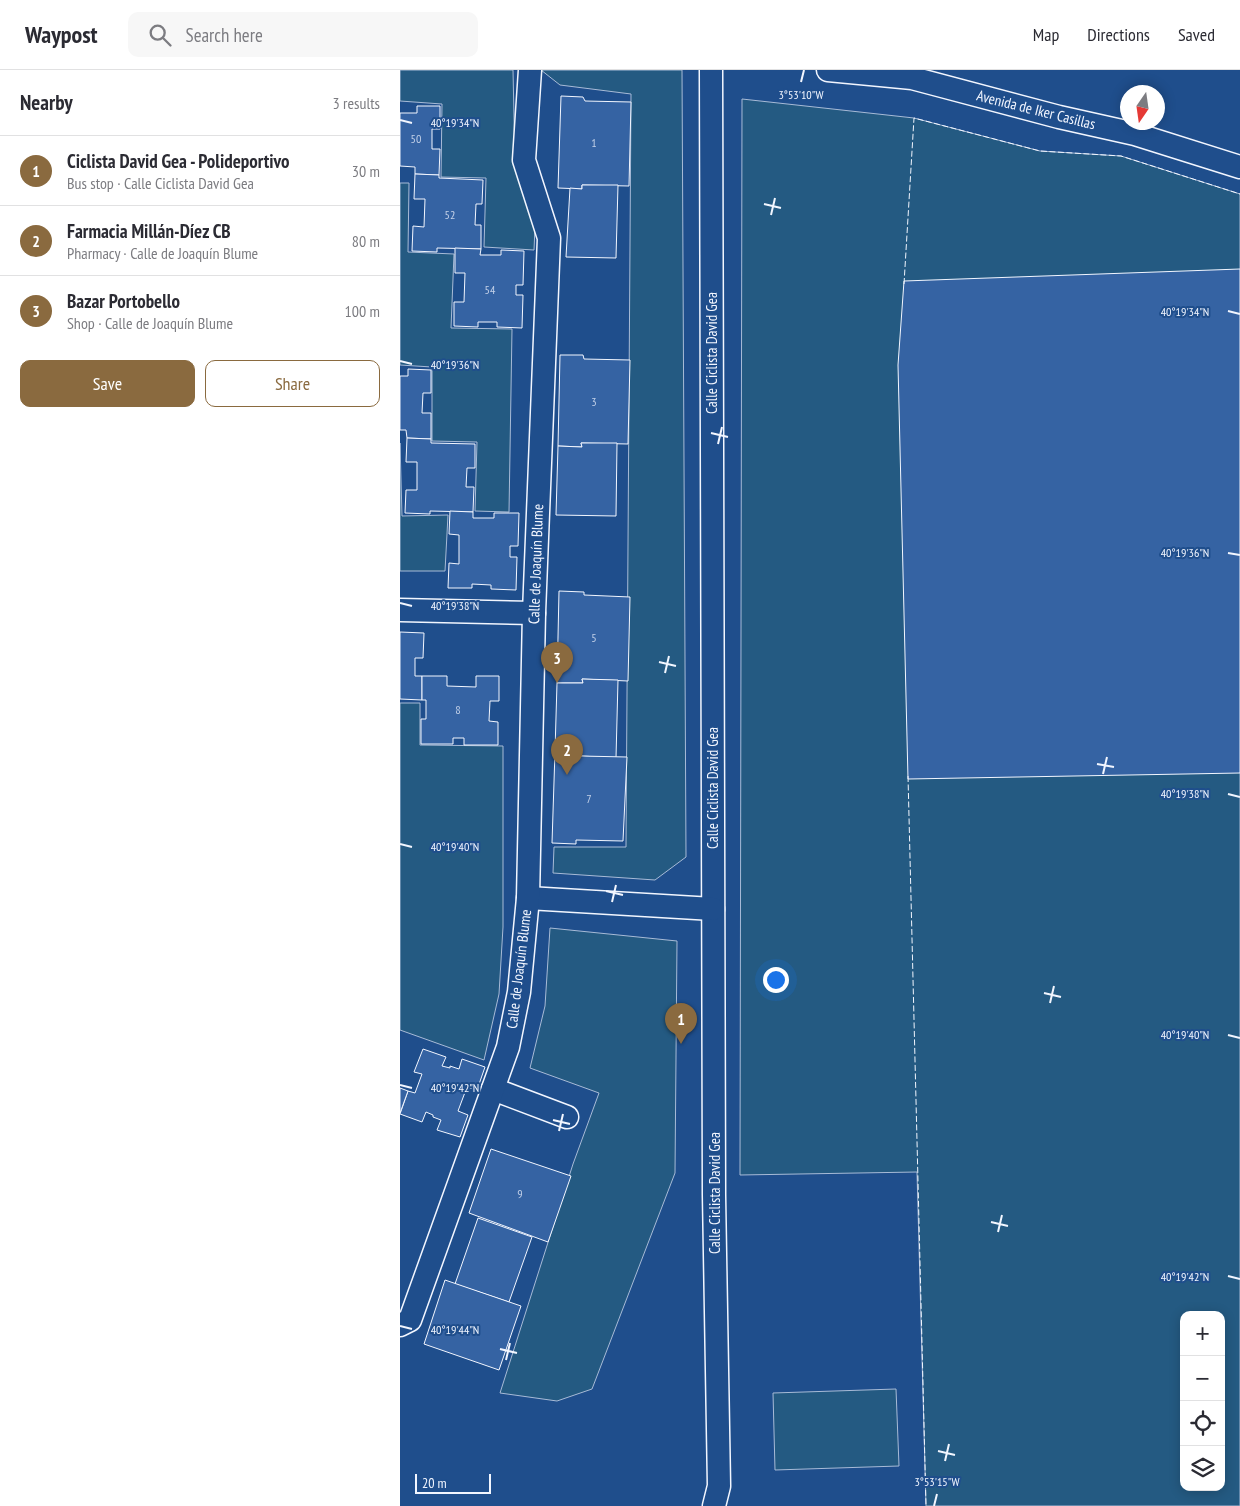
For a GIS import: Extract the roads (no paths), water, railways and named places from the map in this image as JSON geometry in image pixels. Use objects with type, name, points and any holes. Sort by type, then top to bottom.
[{"type":"street","name":"Calle de Joaquín Blume","points":[[400,1325],[410,1320],[508,1048],[519,992],[528,898],[534,613],[548,238],[524,160],[530,70]]},
{"type":"street","name":"Calle Ciclista David Gea","points":[[711,70],[714,1195],[720,1499]]},
{"type":"street","name":"Avenida de Iker Casillas","points":[[828,70],[912,78],[1059,117],[1135,134],[1240,167]]},
{"type":"street","points":[[400,610],[534,613]]},
{"type":"street","points":[[528,898],[713,908]]},
{"type":"street","points":[[493,1089],[567,1117]]},
{"type":"place","name":"Bazar Portobello","points":[[557,683]]},
{"type":"place","name":"Farmacia Millán-Díez CB","points":[[567,775]]},
{"type":"place","name":"Ciclista David Gea - Polideportivo","points":[[681,1044]]}]
